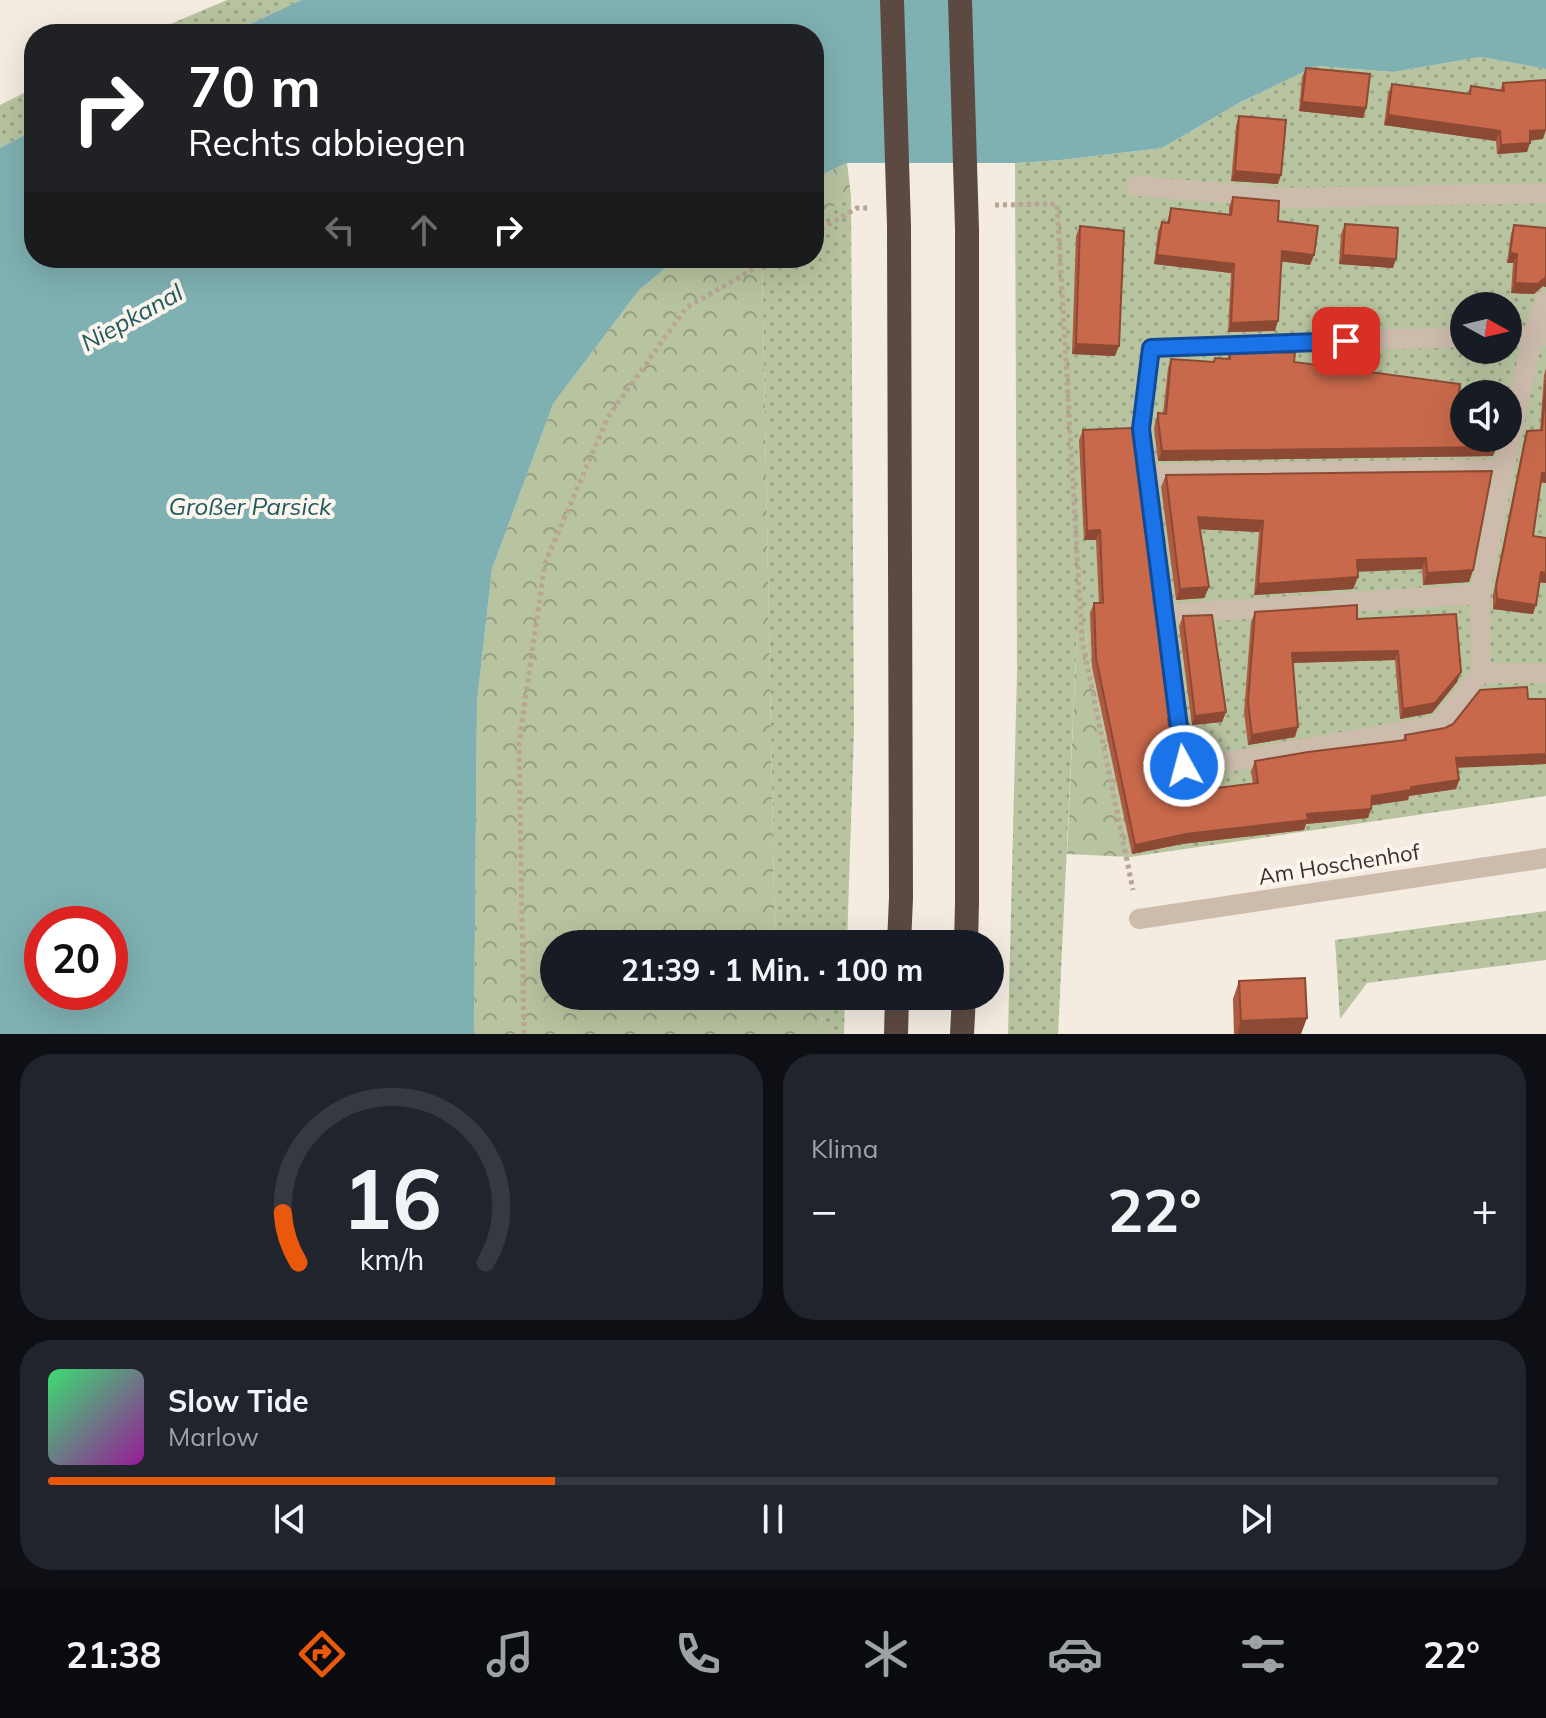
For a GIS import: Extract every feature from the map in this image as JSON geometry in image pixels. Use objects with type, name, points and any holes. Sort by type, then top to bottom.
[{"type":"highway","points":[[892,0],[899,226],[900,930]]},
{"type":"highway","points":[[960,0],[967,229],[966,930]]},
{"type":"highway","points":[[896,1034],[897,1010]]},
{"type":"highway","points":[[962,1034],[963,1010]]},
{"type":"street","points":[[1137,186],[1285,198],[1546,193]]},
{"type":"street","points":[[1450,337],[1151,348],[1141,429],[1184,766],[1215,764],[1439,725],[1481,673],[1480,594],[1504,469],[1540,335],[1546,299]]},
{"type":"street","points":[[1146,474],[1504,469]]},
{"type":"street","points":[[1164,614],[1480,594]]},
{"type":"street","points":[[1481,673],[1546,673]]},
{"type":"street","name":"Am Hoschenhof","points":[[1139,919],[1546,858]]},
{"type":"path","points":[[1057,204],[1082,640],[1139,919]]},
{"type":"path","points":[[524,1034],[519,743],[545,563],[608,417],[686,308],[755,268]]},
{"type":"green space","points":[[227,0],[301,0],[250,24],[171,24]]},
{"type":"green space","points":[[1481,57],[1546,69],[1546,796],[1130,857],[1087,648],[1086,625],[1077,635],[1058,1034],[1008,1034],[1017,671],[1015,163],[1162,148],[1239,103],[1316,66],[1393,72]]},
{"type":"green space","points":[[24,93],[24,135],[0,148],[0,105]]},
{"type":"green space","points":[[847,163],[851,196],[824,212],[824,173]]},
{"type":"green space","points":[[851,196],[854,729],[847,930],[775,930],[762,268],[824,268],[824,212]]},
{"type":"green space","points":[[666,268],[762,268],[775,930],[540,930],[540,1010],[822,1010],[821,1034],[474,1034],[477,702],[492,569],[553,404],[639,290]]},
{"type":"green space","points":[[1086,624],[1087,648],[1130,857],[1067,854],[1077,635]]},
{"type":"green space","points":[[1546,911],[1546,960],[1367,983],[1340,1019],[1335,940]]},
{"type":"green space","points":[[822,1010],[845,1010],[844,1034],[821,1034]]},
{"type":"water","points":[[301,0],[1546,0],[1546,69],[1481,57],[1393,72],[1316,66],[1239,103],[1162,148],[1015,163],[847,163],[824,173],[824,24],[250,24]]},
{"type":"water","name":"Großer Parsick","points":[[24,135],[24,268],[666,268],[639,290],[553,404],[492,569],[477,702],[474,1034],[0,1034],[0,148]]},
{"type":"building","points":[[1306,68],[1370,74],[1366,108],[1302,102]]},
{"type":"building","points":[[1546,80],[1546,130],[1530,131],[1530,143],[1501,145],[1500,131],[1388,115],[1392,84],[1470,94],[1471,86],[1504,91],[1503,83]]},
{"type":"building","points":[[1239,116],[1286,120],[1281,175],[1235,171]]},
{"type":"building","points":[[1233,197],[1279,201],[1278,221],[1318,226],[1314,255],[1282,251],[1278,321],[1231,323],[1234,264],[1157,255],[1162,222],[1169,223],[1171,208],[1231,215]]},
{"type":"building","points":[[1345,224],[1398,228],[1396,259],[1343,255]]},
{"type":"building","points":[[1514,225],[1546,228],[1546,277],[1538,284],[1515,283],[1517,254],[1510,253]]},
{"type":"building","points":[[1080,226],[1124,231],[1119,346],[1076,344]]},
{"type":"building","points":[[1277,347],[1277,352],[1295,353],[1294,362],[1450,383],[1450,448],[1162,451],[1158,413],[1166,414],[1171,359],[1214,362],[1215,358],[1230,359],[1230,349]]},
{"type":"building","points":[[1546,380],[1546,473],[1542,473],[1533,536],[1546,538],[1546,573],[1541,572],[1536,605],[1497,599],[1496,586],[1527,431],[1542,430]]},
{"type":"building","points":[[1132,428],[1168,719],[1184,792],[1258,783],[1255,761],[1406,740],[1405,735],[1445,728],[1453,724],[1480,690],[1527,687],[1528,699],[1546,699],[1546,754],[1456,758],[1459,780],[1372,796],[1371,809],[1307,814],[1308,820],[1186,834],[1135,845],[1096,658],[1094,603],[1103,603],[1100,530],[1087,531],[1083,430]]},
{"type":"building","points":[[1492,471],[1473,570],[1427,573],[1426,558],[1357,560],[1358,577],[1258,584],[1263,521],[1198,517],[1209,587],[1180,589],[1166,475]]},
{"type":"building","points":[[1357,605],[1357,619],[1456,614],[1461,672],[1435,703],[1403,709],[1398,651],[1292,653],[1298,727],[1252,735],[1248,702],[1255,612]]},
{"type":"building","points":[[1212,615],[1226,712],[1195,716],[1183,616]]},
{"type":"building","points":[[1305,978],[1307,1018],[1241,1021],[1239,981]]},
{"type":"route","points":[[1184,766],[1141,429],[1151,348],[1346,341]]},
{"type":"water label","name":"Niepkanal","points":[[132,318]]}]
